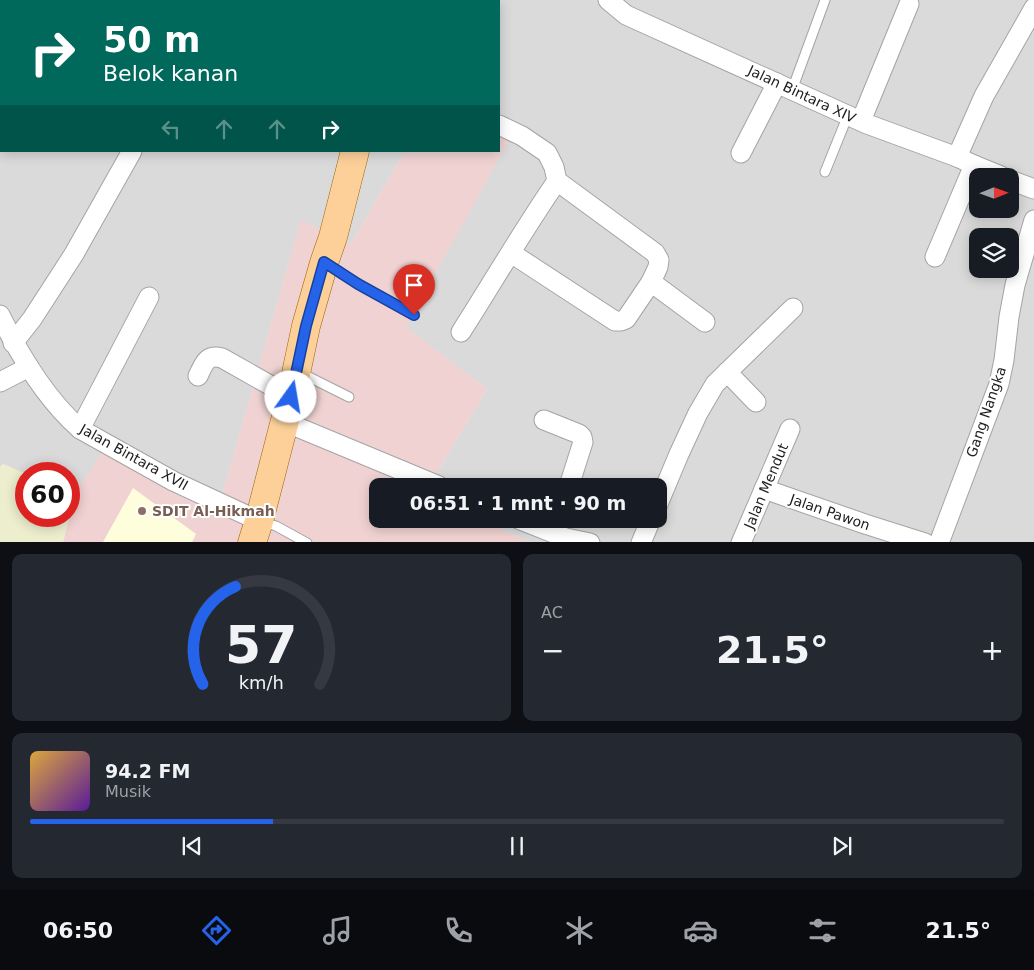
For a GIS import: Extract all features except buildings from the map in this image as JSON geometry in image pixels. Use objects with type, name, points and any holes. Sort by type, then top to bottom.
[{"type":"main road","points":[[256,532],[291,398],[306,326],[333,237],[355,152]]},
{"type":"street","name":"Jalan Bintara XIV","points":[[608,0],[626,15],[855,118],[957,156],[981,168]]},
{"type":"street","points":[[855,118],[909,4]]},
{"type":"street","points":[[957,156],[984,96],[1034,8]]},
{"type":"street","points":[[741,153],[784,86]]},
{"type":"street","points":[[500,125],[522,136],[547,152],[554,167],[557,181],[655,254],[660,260],[651,282],[626,319],[615,321],[511,253]]},
{"type":"street","points":[[13,343],[32,319],[74,254],[131,152]]},
{"type":"street","points":[[935,257],[974,165]]},
{"type":"street","points":[[461,332],[538,208],[557,181]]},
{"type":"street","points":[[1019,183],[1034,189]]},
{"type":"street","name":"Gang Nangka","points":[[939,542],[999,384],[1004,360],[1008,317],[1015,285],[1034,220]]},
{"type":"street","points":[[651,282],[705,322]]},
{"type":"street","points":[[80,429],[149,297]]},
{"type":"street","points":[[667,482],[698,413],[715,384],[793,308]]},
{"type":"street","name":"Jalan Bintara XVII","points":[[0,315],[13,343],[40,384],[68,418],[80,429],[172,481],[256,532]]},
{"type":"street","points":[[198,376],[210,357],[222,358],[426,478]]},
{"type":"street","points":[[0,382],[29,367]]},
{"type":"street","points":[[727,372],[756,402]]},
{"type":"street","points":[[544,420],[579,434],[583,439],[571,478]]},
{"type":"street","name":"Jalan Mendut","points":[[742,542],[790,429]]},
{"type":"street","name":"Jalan Pawon","points":[[764,489],[865,524],[925,542]]},
{"type":"street","points":[[558,528],[566,538],[590,542]]},
{"type":"street","points":[[641,542],[647,528]]},
{"type":"lane","points":[[784,86],[825,0]]},
{"type":"lane","points":[[825,172],[855,118]]},
{"type":"lane","points":[[324,262],[358,284],[414,315]]},
{"type":"lane","points":[[291,398],[307,376],[348,397]]},
{"type":"lane","points":[[256,532],[276,526],[307,542]]},
{"type":"shaded area","points":[[500,0],[1034,0],[1034,542],[529,542],[499,528],[667,528],[667,478],[434,478],[487,389],[405,327],[517,125],[500,117]]},
{"type":"shaded area","points":[[500,117],[518,124],[406,327],[487,389],[434,478],[369,478],[369,528],[499,528],[529,542],[63,542],[67,527],[80,527],[80,487],[102,452],[216,516],[301,220],[351,244],[404,152],[500,152]]},
{"type":"shaded area","points":[[0,152],[404,152],[351,244],[301,221],[216,516],[103,452],[80,487],[80,462],[15,462],[15,469],[3,464],[0,467]]},
{"type":"shaded area","points":[[3,464],[15,469],[15,527],[67,527],[63,542],[0,542],[0,467]]},
{"type":"shaded area","name":"SDIT Al-Hikmah","points":[[133,488],[196,534],[192,542],[103,542]]},
{"type":"place","name":"SDIT Al-Hikmah","points":[[142,511]]},
{"type":"route","points":[[291,397],[306,326],[324,262],[358,284],[414,315]]}]
